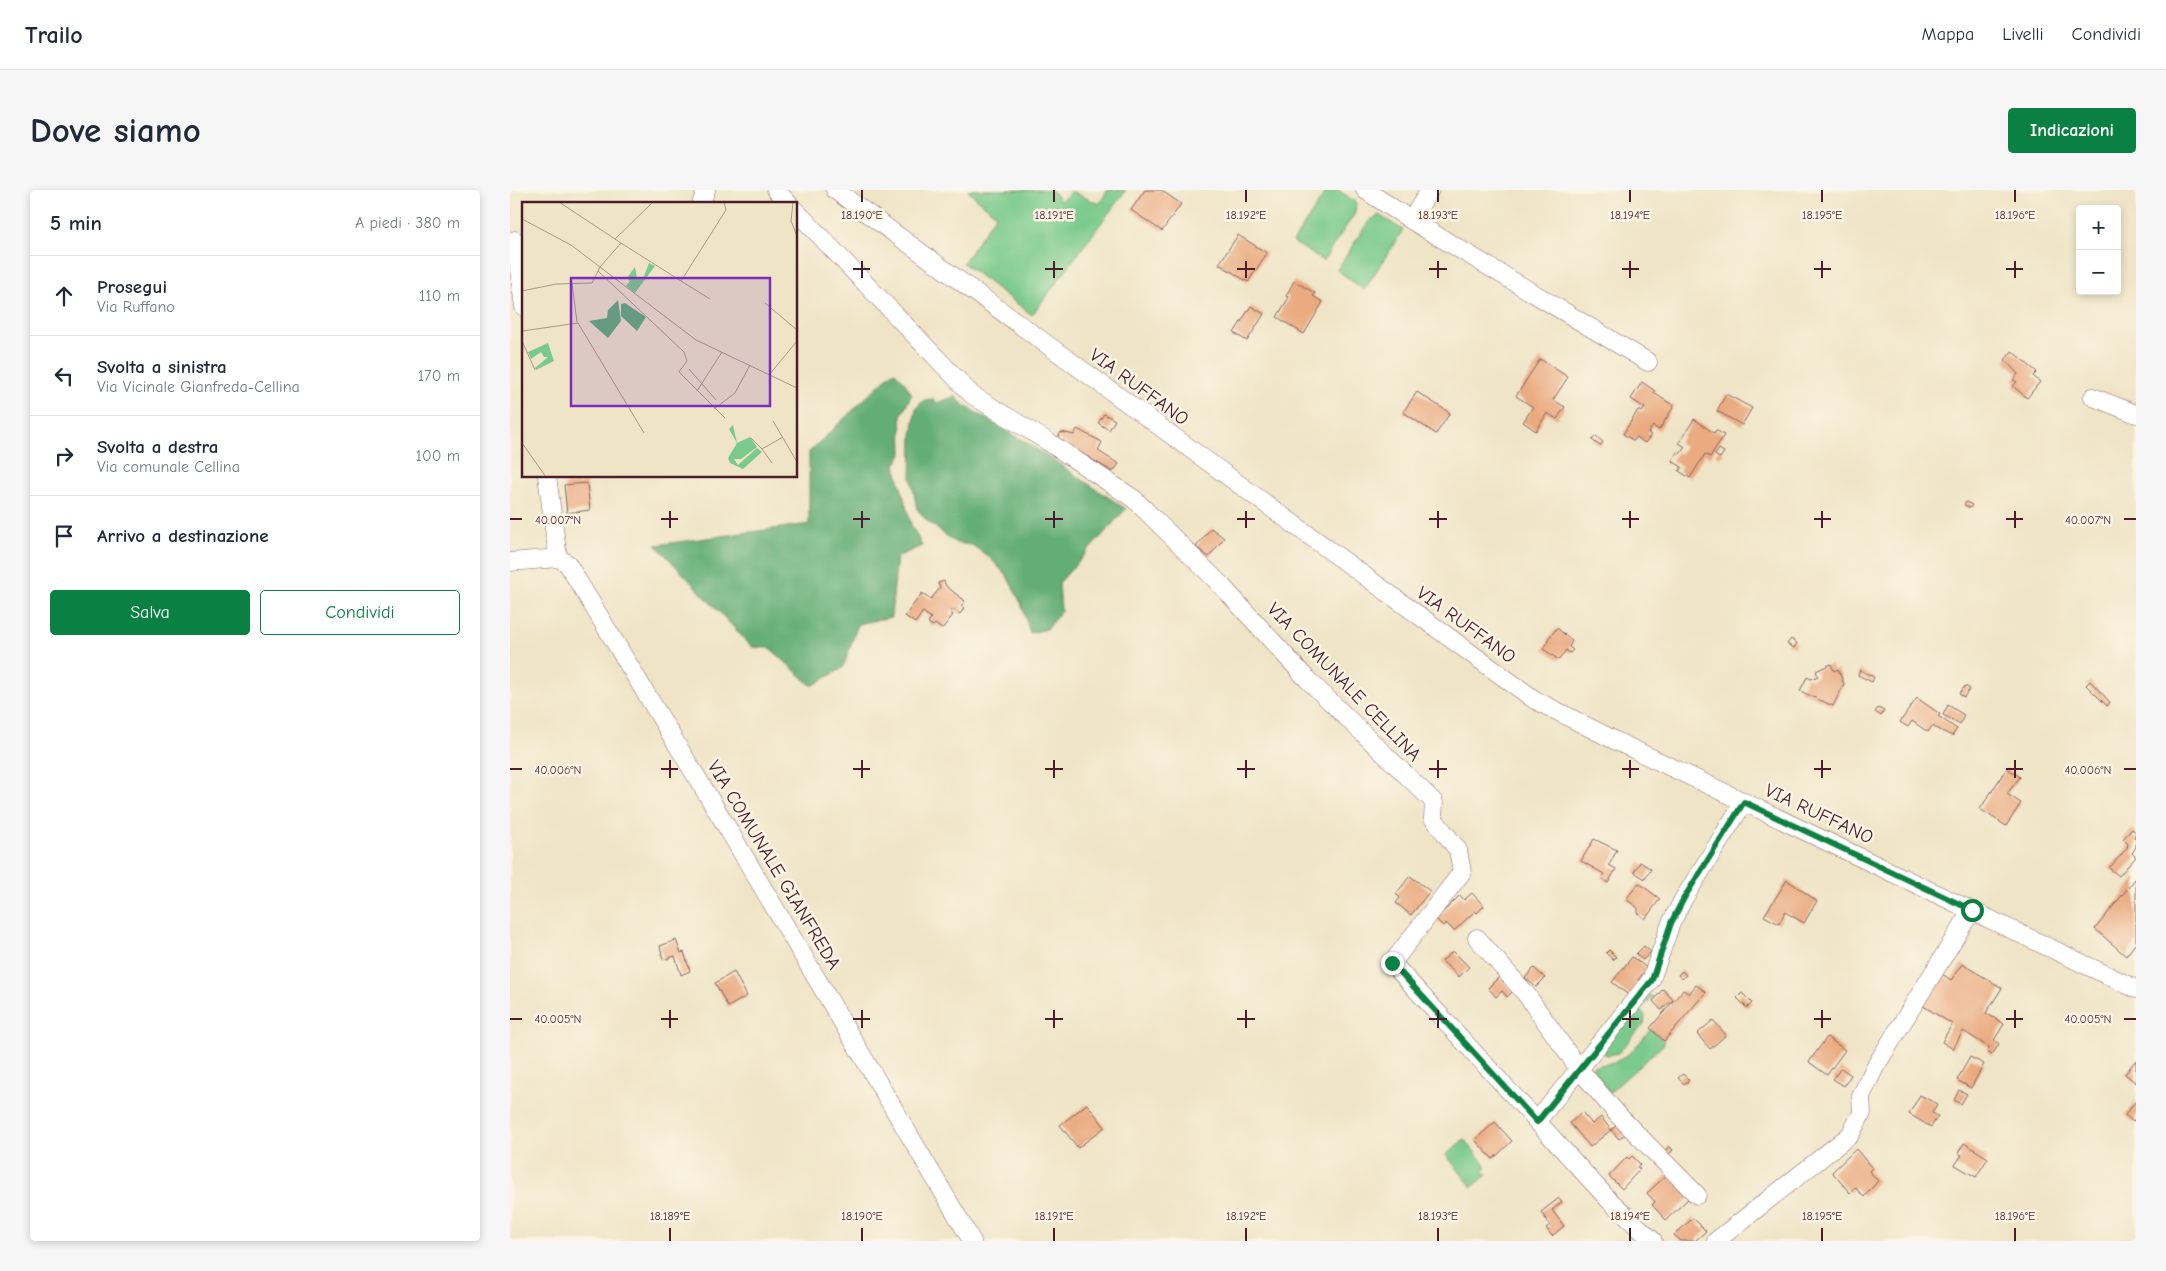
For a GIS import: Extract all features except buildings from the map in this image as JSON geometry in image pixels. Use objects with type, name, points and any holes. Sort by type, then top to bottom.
[{"type":"street","points":[[702,202],[706,190]]},
{"type":"street","points":[[776,190],[787,202]]},
{"type":"street","name":"VIA RUFFANO","points":[[835,190],[1535,700],[1744,802],[2134,984]]},
{"type":"street","points":[[1365,190],[1411,220],[1648,362]]},
{"type":"street","points":[[1411,220],[1430,190]]},
{"type":"street","name":"VIA COMUNALE CELLINA","points":[[798,213],[972,395],[1047,441],[1134,499],[1220,584],[1307,679],[1434,802],[1433,818],[1458,850],[1462,872],[1392,963],[1608,1200],[1653,1241]]},
{"type":"street","points":[[516,240],[522,290]]},
{"type":"street","points":[[2093,397],[2136,414]]},
{"type":"street","points":[[510,562],[558,558],[547,478]]},
{"type":"street","name":"VIA COMUNALE GIANFREDA","points":[[558,558],[566,563],[725,824],[972,1241]]},
{"type":"street","points":[[1537,1122],[1652,980],[1671,923],[1684,898],[1744,802]]},
{"type":"street","points":[[1716,1241],[1850,1135],[1862,1113],[1861,1096],[1875,1067],[1972,910]]},
{"type":"street","points":[[1477,938],[1526,994],[1579,1068],[1619,1116],[1697,1195]]},
{"type":"green space","points":[[967,190],[1051,190],[1061,201],[1071,191],[1099,204],[1108,190],[1126,190],[1032,315],[963,263],[996,215]]},
{"type":"green space","points":[[1327,190],[1338,190],[1356,202],[1355,213],[1323,261],[1293,242]]},
{"type":"green space","points":[[1379,215],[1403,230],[1364,290],[1337,270],[1368,222]]},
{"type":"green space","points":[[894,371],[903,380],[912,394],[901,415],[902,454],[895,465],[911,524],[922,546],[897,557],[891,617],[858,624],[843,668],[812,686],[770,648],[752,647],[656,545],[809,524],[809,452]]},
{"type":"green space","points":[[955,396],[965,406],[1029,444],[1126,509],[1059,583],[1061,611],[1047,629],[1030,633],[1021,603],[1007,576],[989,557],[972,545],[956,543],[927,521],[917,509],[911,478],[912,435],[916,408],[924,400],[932,399],[937,403]]},
{"type":"green space","points":[[1647,993],[1653,997],[1640,1009],[1645,1016],[1644,1024],[1618,1053],[1607,1055],[1598,1049]]},
{"type":"green space","points":[[1651,1029],[1665,1043],[1609,1093],[1591,1071],[1593,1066],[1621,1059],[1632,1051]]},
{"type":"green space","points":[[1464,1139],[1487,1167],[1483,1170],[1487,1175],[1472,1187],[1446,1155]]},
{"type":"route","points":[[1392,963],[1537,1122],[1652,980],[1671,923],[1684,898],[1744,802],[1972,910]]}]
